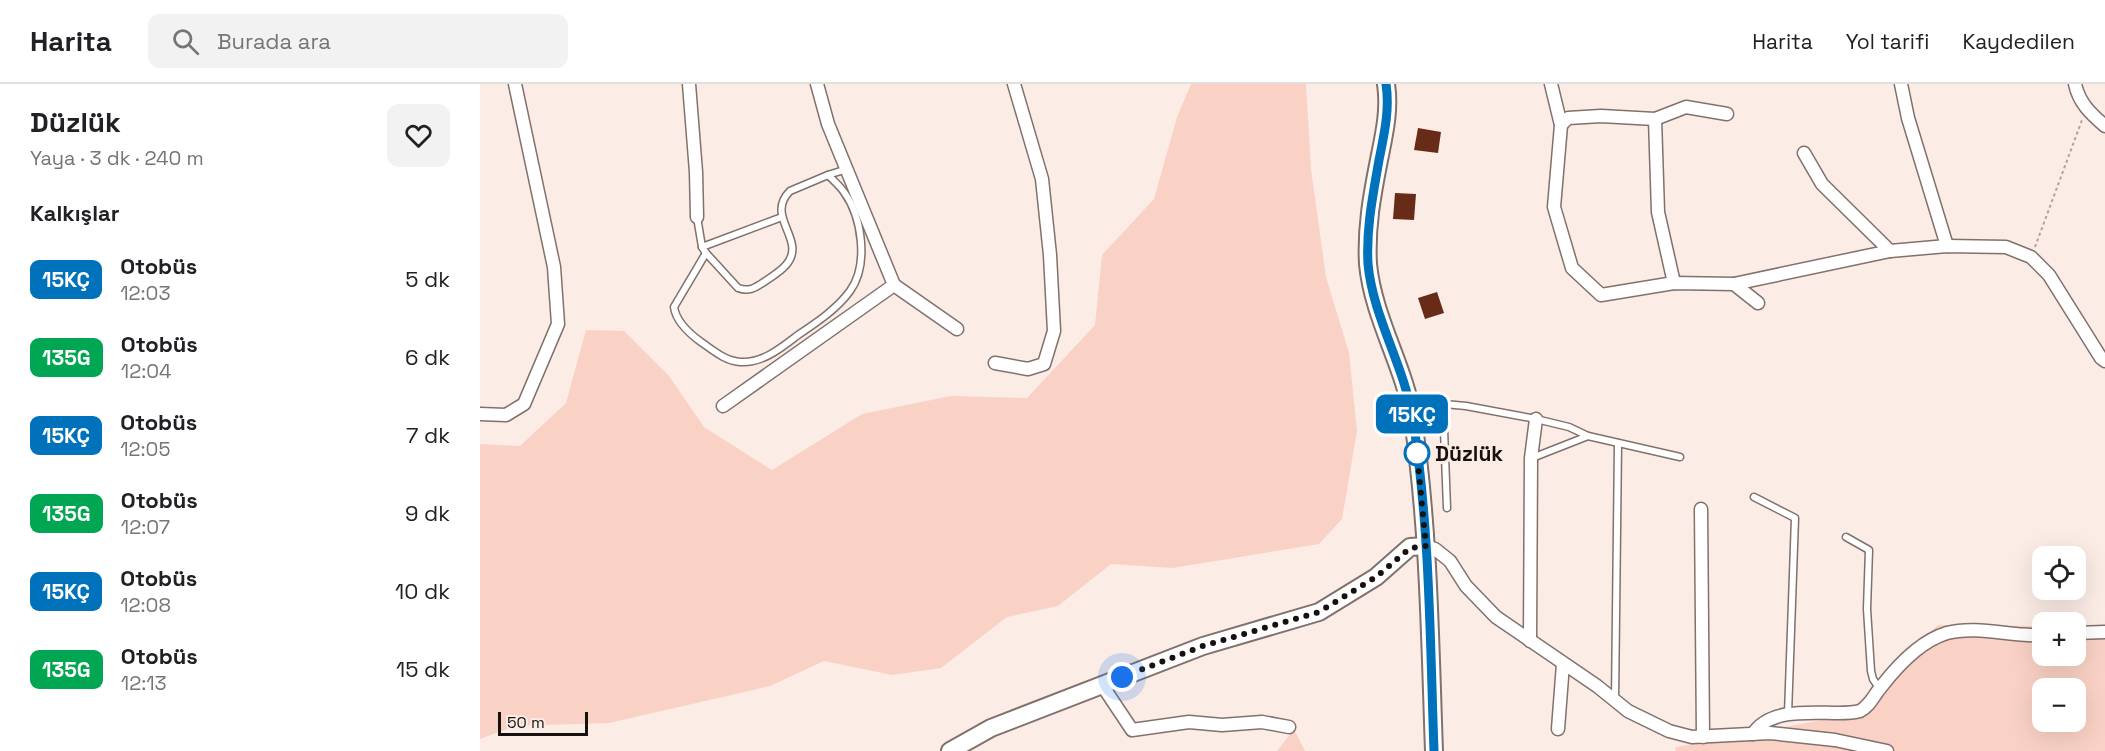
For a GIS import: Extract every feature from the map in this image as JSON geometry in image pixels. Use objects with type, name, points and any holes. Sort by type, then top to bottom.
[{"type":"street","points":[[480,414],[506,415],[524,404],[558,324],[554,267],[515,84]]},
{"type":"street","points":[[689,84],[697,217]]},
{"type":"street","points":[[817,84],[828,124],[894,285],[957,329]]},
{"type":"street","points":[[995,363],[1029,369],[1044,364],[1054,331],[1050,255],[1042,179],[1014,84]]},
{"type":"street","points":[[1386,84],[1388,110],[1386,129],[1368,223],[1369,267],[1373,292],[1408,400],[1416,439],[1426,546],[1434,751]]},
{"type":"street","points":[[1551,84],[1561,125],[1554,207],[1572,268],[1601,295],[1674,283],[1734,284],[1890,252],[1947,246],[2006,247],[2031,257],[2049,275],[2070,312],[2105,361]]},
{"type":"street","points":[[1901,84],[1908,118],[1947,246]]},
{"type":"street","points":[[2075,84],[2086,108],[2105,126]]},
{"type":"street","points":[[1561,125],[1568,118],[1600,116],[1656,119],[1686,107],[1727,114]]},
{"type":"street","points":[[1656,119],[1658,212],[1674,283]]},
{"type":"street","points":[[1804,153],[1822,184],[1890,252]]},
{"type":"street","points":[[1734,284],[1758,303]]},
{"type":"street","points":[[723,406],[894,285]]},
{"type":"street","points":[[1530,640],[1531,458],[1536,419]]},
{"type":"street","points":[[1701,508],[1702,737]]},
{"type":"street","points":[[950,751],[991,728],[1203,646],[1319,612],[1376,577],[1410,548],[1426,546],[1435,549],[1450,561],[1466,586],[1497,617],[1597,686],[1628,711],[1669,731],[1680,735],[1702,737],[1770,733],[1835,741],[1887,751]]},
{"type":"street","points":[[1753,734],[1761,724],[1768,720],[1788,715],[1858,711],[1868,705],[1879,688],[1923,644],[1943,635],[1972,630],[2032,636]]},
{"type":"street","points":[[2086,633],[2105,632]]},
{"type":"street","points":[[1558,729],[1563,664]]},
{"type":"street","points":[[1102,685],[1132,730],[1189,722],[1222,725],[1262,723],[1289,726]]},
{"type":"lane","points":[[697,217],[704,250],[733,284],[743,290],[753,289],[781,270],[791,258],[793,244],[782,217],[782,201],[790,191],[848,169]]},
{"type":"lane","points":[[782,217],[704,250],[675,307],[677,317],[692,336],[727,360],[744,363],[766,357],[815,324],[850,291],[856,281],[861,260],[860,236],[848,198],[828,175]]},
{"type":"lane","points":[[1408,400],[1443,403],[1536,419],[1569,427],[1588,436],[1680,457]]},
{"type":"lane","points":[[1443,403],[1447,508]]},
{"type":"lane","points":[[1531,458],[1588,436]]},
{"type":"lane","points":[[1615,701],[1618,443]]},
{"type":"lane","points":[[1754,497],[1796,519],[1788,715]]},
{"type":"lane","points":[[1846,537],[1869,550],[1868,609],[1871,671],[1872,679],[1879,688]]},
{"type":"path","points":[[2031,257],[2086,108]]},
{"type":"shaded area","points":[[1191,84],[1306,84],[1311,169],[1326,277],[1349,353],[1357,431],[1342,519],[1319,544],[1172,568],[1111,564],[1058,606],[1007,617],[941,668],[892,675],[824,661],[770,686],[609,723],[515,726],[480,739],[480,444],[520,446],[566,403],[586,330],[624,331],[669,376],[704,427],[772,470],[862,414],[951,396],[1027,398],[1095,325],[1102,255],[1154,199],[1177,117]]},
{"type":"shaded area","points":[[1938,625],[2032,626],[2032,666],[2086,666],[2086,627],[2105,627],[2105,751],[1675,751],[1676,747],[1844,716]]},
{"type":"shaded area","points":[[1294,729],[1305,751],[1277,751]]},
{"type":"building","points":[[1418,128],[1441,132],[1438,153],[1414,150]]},
{"type":"building","points":[[1395,193],[1416,194],[1414,220],[1393,219]]},
{"type":"building","points":[[1437,292],[1444,313],[1425,319],[1418,298]]},
{"type":"bus line","name":"15KÇ","points":[[1386,84],[1388,110],[1386,129],[1368,223],[1367,248],[1373,292],[1408,400],[1416,439],[1426,546],[1434,751]]},
{"type":"place","name":"Düzlük","points":[[1417,453]]},
{"type":"route","points":[[1122,677],[1203,646],[1319,612],[1376,577],[1410,548],[1426,546],[1417,453]]}]
